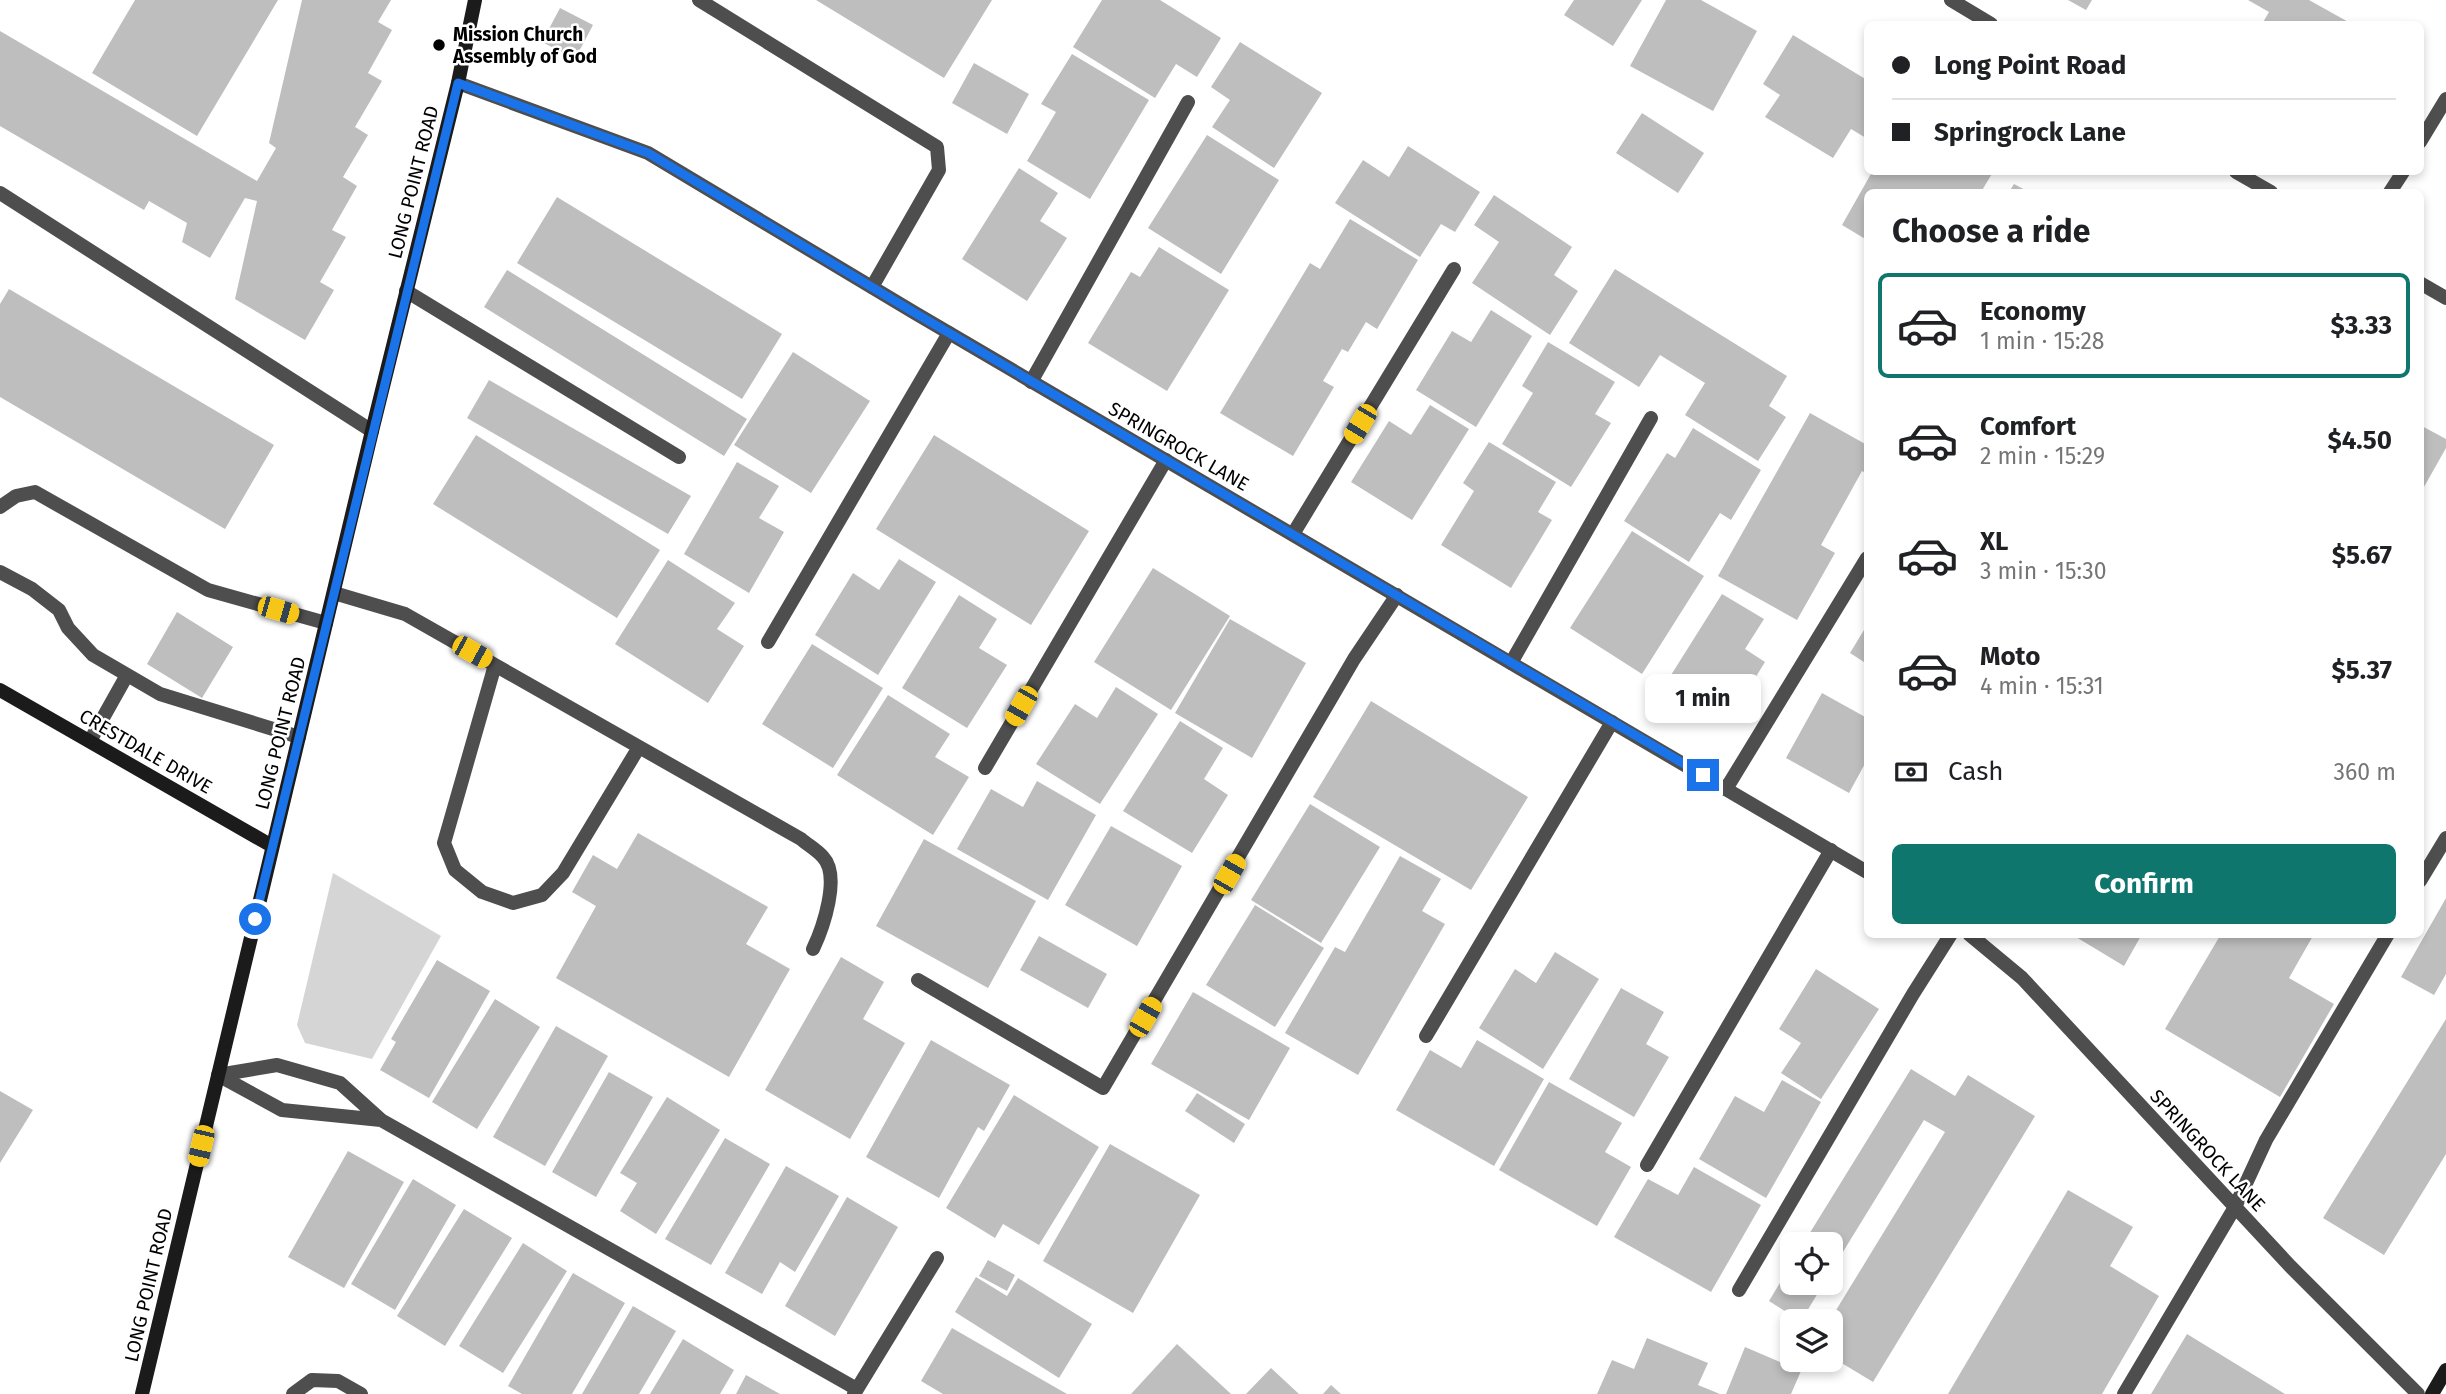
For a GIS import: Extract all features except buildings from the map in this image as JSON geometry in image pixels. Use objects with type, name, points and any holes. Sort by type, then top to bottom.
[{"type":"main road","name":"LONG POINT ROAD","points":[[142,1394],[458,83],[475,0]]},
{"type":"main road","name":"CRESTDALE DRIVE","points":[[0,690],[272,846]]},
{"type":"main road","points":[[2432,1394],[2446,1370]]},
{"type":"street","points":[[699,0],[937,147],[939,170],[872,287]]},
{"type":"street","points":[[1951,0],[1986,21]]},
{"type":"street","name":"SPRINGROCK LANE","points":[[458,83],[648,153],[1031,382],[1864,870]]},
{"type":"street","points":[[2424,135],[2446,99]]},
{"type":"street","points":[[1031,382],[1188,102]]},
{"type":"street","points":[[2241,175],[2266,189]]},
{"type":"street","points":[[0,193],[372,432]]},
{"type":"street","points":[[1293,534],[1454,269]]},
{"type":"street","points":[[2424,285],[2446,298]]},
{"type":"street","points":[[406,291],[679,457]]},
{"type":"street","points":[[768,642],[949,333]]},
{"type":"street","points":[[1511,663],[1651,418]]},
{"type":"street","points":[[985,768],[1166,460]]},
{"type":"street","points":[[0,507],[16,496],[34,492],[208,590],[326,623]]},
{"type":"street","points":[[1726,789],[1864,563]]},
{"type":"street","points":[[0,572],[32,589],[59,610],[68,628],[93,655],[160,694],[299,737]]},
{"type":"street","points":[[334,593],[405,614],[801,839],[826,859],[832,885],[820,934],[813,949]]},
{"type":"street","points":[[918,980],[1103,1088],[1354,659],[1396,595]]},
{"type":"street","points":[[495,665],[444,843],[455,870],[482,892],[513,903],[542,894],[564,873],[639,747]]},
{"type":"street","points":[[90,741],[127,675]]},
{"type":"street","points":[[1426,1036],[1612,722]]},
{"type":"street","points":[[2424,874],[2446,838]]},
{"type":"street","points":[[1647,1165],[1832,850]]},
{"type":"street","points":[[1739,1290],[1948,938]]},
{"type":"street","name":"SPRINGROCK LANE","points":[[1974,938],[2022,978],[2235,1207],[2418,1394]]},
{"type":"street","points":[[2124,1394],[2235,1207],[2266,1140],[2386,938]]},
{"type":"street","points":[[218,1075],[277,1065],[340,1083],[381,1120],[855,1391],[937,1258]]},
{"type":"street","points":[[218,1075],[282,1110],[381,1120]]},
{"type":"street","points":[[293,1394],[312,1380],[338,1381],[361,1394]]},
{"type":"shaded area","points":[[333,873],[441,936],[372,1059],[305,1043],[297,1025]]},
{"type":"place","name":"Mission Church Assembly of God","points":[[439,45]]},
{"type":"route","points":[[255,919],[458,83],[648,153],[915,313],[1703,775]]}]
